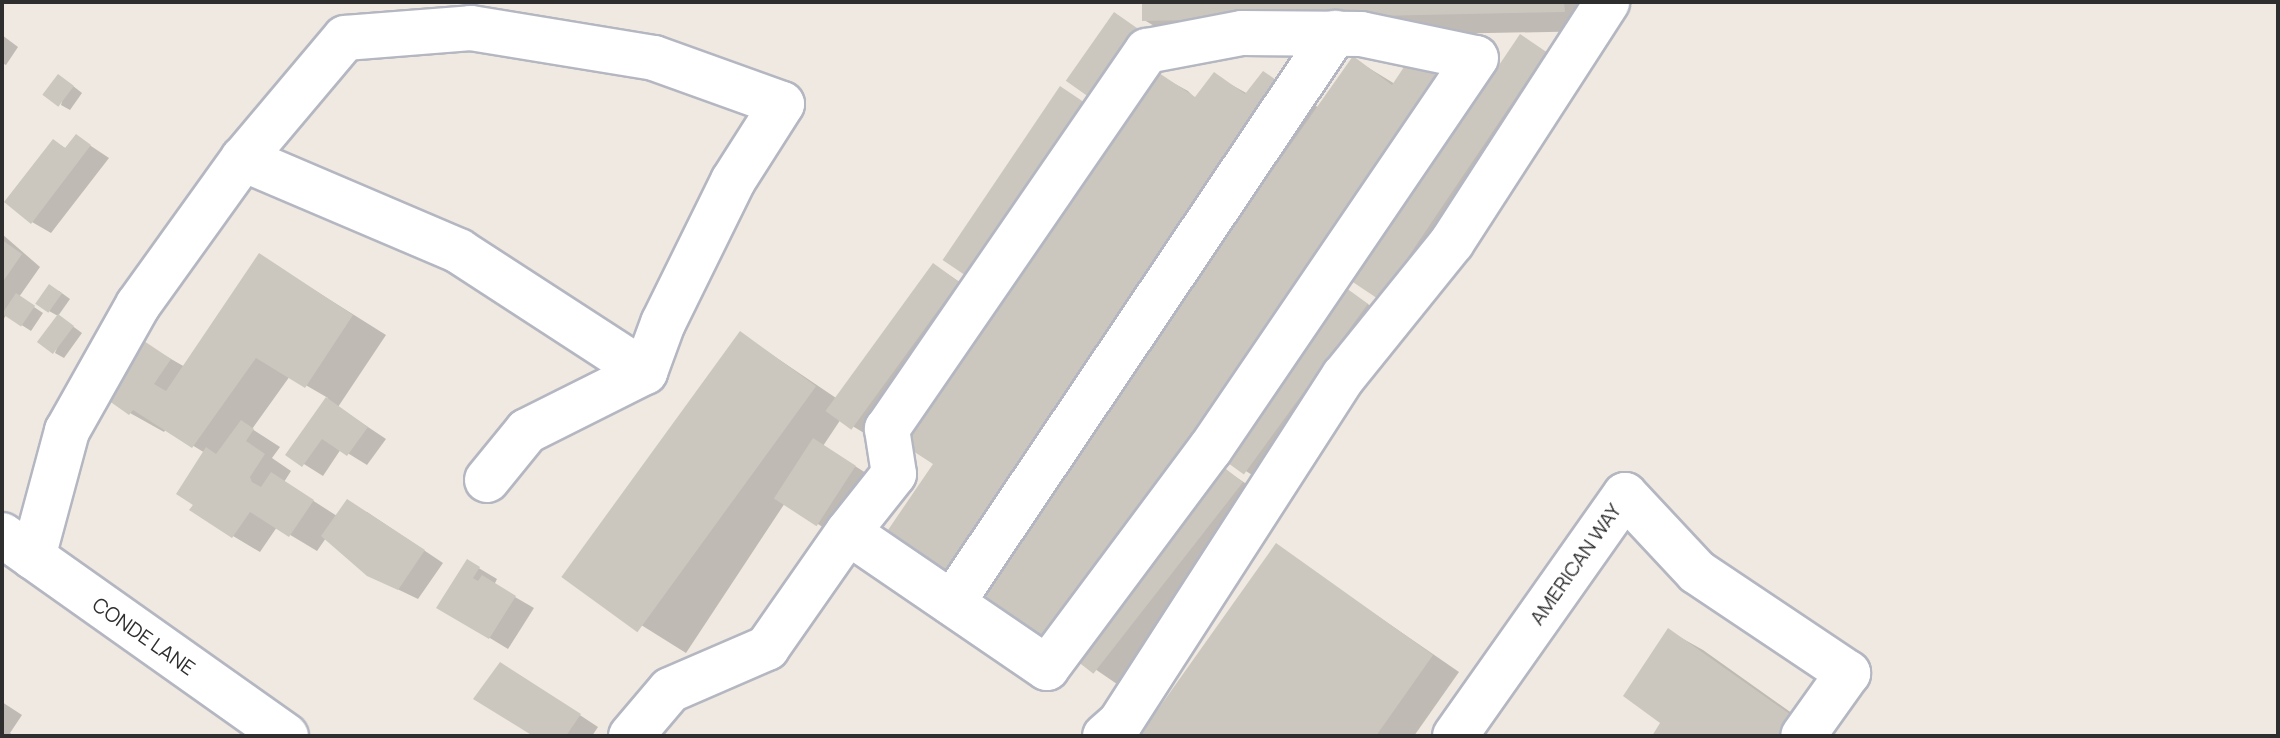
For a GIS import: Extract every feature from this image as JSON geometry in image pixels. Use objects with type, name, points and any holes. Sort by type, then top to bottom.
[{"type":"street","points":[[1105,736],[1120,723],[1344,376],[1452,242],[1607,2]]},
{"type":"street","points":[[18,546],[67,431],[138,305],[243,159],[345,38],[471,28],[654,58],[782,104],[733,181],[663,323],[645,372],[527,431],[487,480]]},
{"type":"street","points":[[631,736],[670,690],[767,648],[848,532],[894,474],[887,429],[1147,51],[1242,33],[1335,33],[1361,34],[1476,58],[1210,449],[1047,668],[848,532]]},
{"type":"street","points":[[952,603],[1335,33]]},
{"type":"street","points":[[243,159],[459,251],[645,372]]},
{"type":"street","name":"AMERICAN WAY","points":[[1455,736],[1625,495],[1697,572],[1848,673],[1803,736]]},
{"type":"street","name":"CONDE LANE","points":[[18,546],[286,736]]},
{"type":"building","points":[[1142,2],[1564,2],[1565,12],[1142,21]]},
{"type":"building","points":[[1114,12],[1143,32],[1094,101],[1066,81]]},
{"type":"building","points":[[1520,34],[1547,52],[1379,300],[1353,282]]},
{"type":"building","points":[[1353,56],[1392,85],[1410,58],[1443,80],[1045,643],[976,591]]},
{"type":"building","points":[[1156,71],[1195,97],[1214,72],[1245,94],[1263,71],[1288,88],[945,570],[888,530],[933,464],[896,440]]},
{"type":"building","points":[[58,74],[74,86],[58,107],[42,95]]},
{"type":"building","points":[[1060,86],[1088,105],[971,279],[943,260]]},
{"type":"building","points":[[76,134],[91,145],[31,224],[4,202],[53,139],[65,148]]},
{"type":"building","points":[[2,240],[22,254],[2,283]]},
{"type":"building","points":[[259,253],[353,315],[305,388],[256,358],[192,448],[133,410],[129,415],[105,398],[144,341],[171,359],[154,384],[166,391]]},
{"type":"building","points":[[933,263],[959,282],[851,430],[825,411]]},
{"type":"building","points":[[49,284],[62,293],[48,313],[35,304]]},
{"type":"building","points":[[1342,285],[1368,304],[1244,475],[1218,456]]},
{"type":"building","points":[[16,293],[35,306],[21,327],[2,314]]},
{"type":"building","points":[[58,314],[74,326],[53,354],[37,342]]},
{"type":"building","points":[[740,331],[816,386],[637,632],[561,577]]},
{"type":"building","points":[[326,397],[368,427],[347,456],[322,439],[302,467],[285,455]]},
{"type":"building","points":[[241,420],[254,429],[246,441],[265,454],[250,477],[252,482],[261,487],[271,472],[314,500],[289,537],[250,512],[232,538],[189,510],[193,505],[176,494],[206,447],[216,454]]},
{"type":"building","points":[[813,438],[856,466],[817,526],[774,498]]},
{"type":"building","points":[[1217,462],[1243,482],[1093,674],[1067,653]]},
{"type":"building","points":[[347,499],[425,550],[398,590],[367,576],[321,536]]},
{"type":"building","points":[[1276,543],[1433,655],[1376,736],[1139,736]]},
{"type":"building","points":[[467,559],[480,567],[473,578],[478,581],[482,575],[516,596],[489,639],[436,608]]},
{"type":"building","points":[[1668,628],[1798,720],[1786,736],[1652,736],[1660,723],[1623,696]]},
{"type":"building","points":[[500,662],[581,714],[566,736],[533,736],[473,699]]}]
